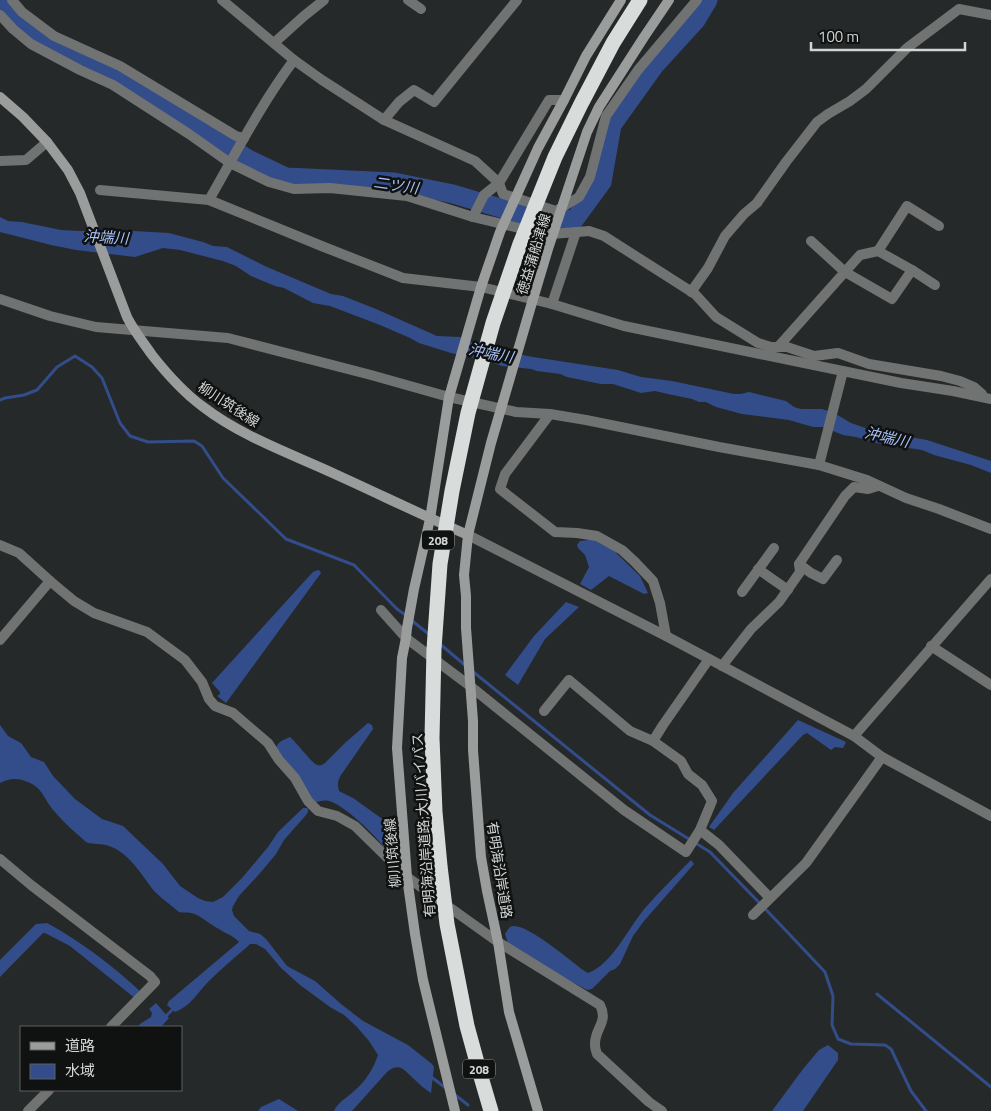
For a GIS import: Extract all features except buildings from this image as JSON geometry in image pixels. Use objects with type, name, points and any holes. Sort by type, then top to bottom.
[{"type":"highway","name":"有明海沿岸道路;大川バイパス","points":[[485,1111],[462,1027],[442,925],[429,812],[426,738],[428,648],[435,565],[446,490],[463,411],[487,321],[511,250],[550,154],[575,101],[633,0]]},
{"type":"highway","name":"有明海沿岸道路;大川バイパス","points":[[491,1111],[467,1026],[447,924],[440,866],[435,812],[432,738],[434,649],[440,564],[452,491],[468,413],[493,323],[520,244],[555,158],[581,104],[613,43],[640,0]]},
{"type":"main road","points":[[430,519],[451,392],[477,300],[500,232],[550,124],[586,56],[621,0]]},
{"type":"main road","name":"徳益蒲船津線","points":[[468,535],[491,443],[548,249],[587,132],[599,107],[670,0]]},
{"type":"main road","name":"柳川筑後線","points":[[0,97],[47,142],[68,170],[80,193],[133,330],[182,390],[203,407],[227,422],[274,447],[468,535]]},
{"type":"main road","name":"柳川筑後線","points":[[430,519],[414,590],[402,658],[398,748],[408,877],[415,934],[423,980],[456,1111]]},
{"type":"main road","name":"有明海沿岸道路","points":[[468,535],[464,575],[466,628],[481,856],[486,891],[498,942],[509,1012],[538,1111]]},
{"type":"street","points":[[12,0],[22,12],[54,36],[120,66],[236,136],[244,138]]},
{"type":"street","points":[[222,0],[294,60],[384,120],[475,161],[499,183],[503,194],[556,211],[579,197],[590,177],[606,116],[638,70],[694,1]]},
{"type":"street","points":[[274,43],[324,0]]},
{"type":"street","points":[[408,0],[421,10]]},
{"type":"street","points":[[384,120],[399,102],[414,90],[434,102],[517,0]]},
{"type":"street","points":[[692,292],[708,268],[725,236],[744,214],[757,203],[817,122],[866,89],[907,48],[959,9],[991,15]]},
{"type":"street","points":[[0,15],[31,44],[113,85],[230,163],[269,182],[294,189],[330,188],[407,196],[473,217],[552,234],[589,231],[604,236],[692,292],[716,316],[758,343],[771,347],[787,347],[814,356],[838,353],[869,364],[941,376],[974,387],[987,398]]},
{"type":"street","points":[[19,33],[29,18]]},
{"type":"street","points":[[209,200],[276,84],[294,60]]},
{"type":"street","points":[[473,217],[484,195],[499,183],[549,100],[564,100]]},
{"type":"street","points":[[0,161],[26,160],[47,142]]},
{"type":"street","points":[[100,190],[209,200],[403,278],[481,287],[532,304],[552,304],[624,326],[842,375],[987,398]]},
{"type":"street","points":[[878,251],[907,206],[940,226]]},
{"type":"street","points":[[552,304],[576,232]]},
{"type":"street","points":[[810,241],[845,272],[892,299],[912,270]]},
{"type":"street","points":[[778,347],[860,255],[878,251],[935,285]]},
{"type":"street","points":[[2,299],[50,316],[96,327],[228,338],[371,375],[451,392],[502,406],[516,412],[550,414],[819,461],[868,480],[906,498],[991,529]]},
{"type":"street","points":[[819,461],[842,375]]},
{"type":"street","points":[[550,414],[505,474],[500,489],[555,532],[597,536],[622,550],[653,582],[660,603],[666,636]]},
{"type":"street","points":[[722,666],[751,629],[780,602],[800,572],[799,564],[845,496],[854,487],[868,489],[878,486]]},
{"type":"street","points":[[468,535],[666,636],[854,736],[882,757],[991,816]]},
{"type":"street","points":[[0,545],[20,553],[74,601],[94,613],[147,632],[185,660],[202,682],[209,699],[215,706],[233,713],[268,743],[279,760],[295,778],[308,801],[318,811],[337,816],[356,826],[408,877],[498,942],[600,1005],[603,1011],[603,1020],[596,1035],[595,1045],[597,1054],[649,1102],[662,1111]]},
{"type":"street","points":[[742,592],[774,548]]},
{"type":"street","points":[[799,564],[823,579],[837,560]]},
{"type":"street","points":[[758,569],[788,590]]},
{"type":"street","points":[[854,736],[991,579]]},
{"type":"street","points":[[0,640],[50,581]]},
{"type":"street","points":[[381,610],[470,686],[624,810],[686,852],[698,833],[712,801],[702,785],[688,774],[681,761],[653,741],[630,731],[569,680],[544,711]]},
{"type":"street","points":[[931,646],[991,685]]},
{"type":"street","points":[[653,741],[708,659]]},
{"type":"street","points":[[755,913],[806,863],[882,757]]},
{"type":"street","points":[[698,833],[708,835],[719,845],[769,900]]},
{"type":"street","points":[[0,858],[31,885],[156,982],[112,1026]]},
{"type":"street","points":[[28,1111],[49,1091]]},
{"type":"water","name":"沖端川","points":[[0,217],[8,221],[61,230],[116,230],[169,233],[213,246],[227,247],[267,267],[331,294],[343,296],[376,309],[437,336],[460,337],[477,345],[497,350],[618,370],[641,377],[672,381],[734,394],[749,392],[786,401],[794,407],[801,409],[822,409],[834,413],[851,423],[874,431],[927,440],[991,461],[991,473],[922,450],[876,443],[843,435],[823,427],[813,427],[789,420],[742,414],[716,407],[706,402],[655,391],[641,393],[613,384],[601,384],[560,374],[502,366],[485,360],[451,353],[419,343],[380,325],[330,306],[313,303],[284,288],[251,276],[236,266],[223,261],[180,250],[163,248],[135,257],[76,250],[0,232]]},
{"type":"water","points":[[597,539],[610,547],[640,576],[648,593],[644,594],[609,576],[591,590],[580,584],[589,567],[585,555],[577,545],[580,541]]},
{"type":"water","points":[[318,570],[321,573],[226,703],[217,696],[220,692],[212,683],[313,572]]},
{"type":"water","points":[[566,602],[579,607],[545,639],[518,685],[505,675],[534,636]]},
{"type":"water","points":[[798,720],[846,742],[843,748],[835,747],[831,750],[807,733],[803,735],[714,830],[709,827],[733,793]]},
{"type":"water","points":[[368,723],[372,725],[373,729],[341,775],[338,789],[381,818],[389,819],[393,817],[396,851],[391,859],[373,834],[342,808],[329,801],[314,803],[276,748],[280,742],[290,737],[317,765],[321,765]]},
{"type":"water","points":[[0,725],[8,736],[21,743],[31,757],[44,762],[53,776],[75,799],[102,819],[123,826],[163,864],[180,886],[205,901],[213,902],[223,897],[242,878],[278,832],[303,808],[307,808],[308,812],[306,815],[284,840],[276,854],[239,896],[232,910],[234,916],[249,931],[260,934],[266,939],[287,966],[315,981],[363,1021],[408,1045],[432,1064],[434,1067],[431,1093],[402,1069],[396,1067],[387,1072],[352,1111],[334,1111],[366,1079],[378,1055],[369,1041],[344,1015],[300,985],[281,968],[265,949],[256,944],[250,944],[205,985],[190,1002],[175,1012],[167,1005],[169,1001],[239,942],[198,916],[179,912],[155,892],[129,859],[116,849],[106,845],[86,842],[59,816],[35,786],[16,779],[0,783]]},
{"type":"water","points":[[691,860],[694,864],[633,936],[620,964],[592,989],[587,990],[509,947],[505,934],[510,927],[516,926],[525,929],[546,942],[588,973],[605,962],[646,907]]},
{"type":"water","points":[[47,923],[97,955],[142,993],[136,999],[70,946],[45,933],[0,977],[0,960],[36,924]]},
{"type":"water","points":[[156,1003],[169,1018],[162,1026],[139,1026],[151,1017],[152,1013],[149,1009]]},
{"type":"water","points":[[828,1045],[838,1053],[838,1060],[803,1111],[772,1111],[819,1050]]},
{"type":"water","points":[[279,1099],[298,1111],[258,1111],[261,1107]]},
{"type":"waterway","name":"二ツ川","points":[[0,5],[31,35],[101,69],[194,124],[248,159],[286,177],[394,182],[453,194],[541,220],[575,219],[602,182],[612,125],[655,65],[696,20],[708,0]]},
{"type":"waterway","points":[[0,400],[37,390],[57,367],[75,356],[92,367],[102,378],[120,423],[130,436],[148,442],[194,441],[202,446],[223,478],[286,539],[354,565],[397,609],[407,616]]},
{"type":"waterway","points":[[411,620],[430,635]]},
{"type":"waterway","points":[[440,644],[466,666]]},
{"type":"waterway","points":[[471,670],[650,815],[710,852],[825,972],[833,996],[832,1025],[838,1039],[851,1044],[885,1045],[891,1049],[911,1091],[926,1111]]},
{"type":"waterway","points":[[877,994],[991,1087]]},
{"type":"waterway","points":[[165,1017],[175,1007]]},
{"type":"waterway","points":[[430,1076],[447,1089]]},
{"type":"waterway","points":[[454,1094],[468,1105]]}]
